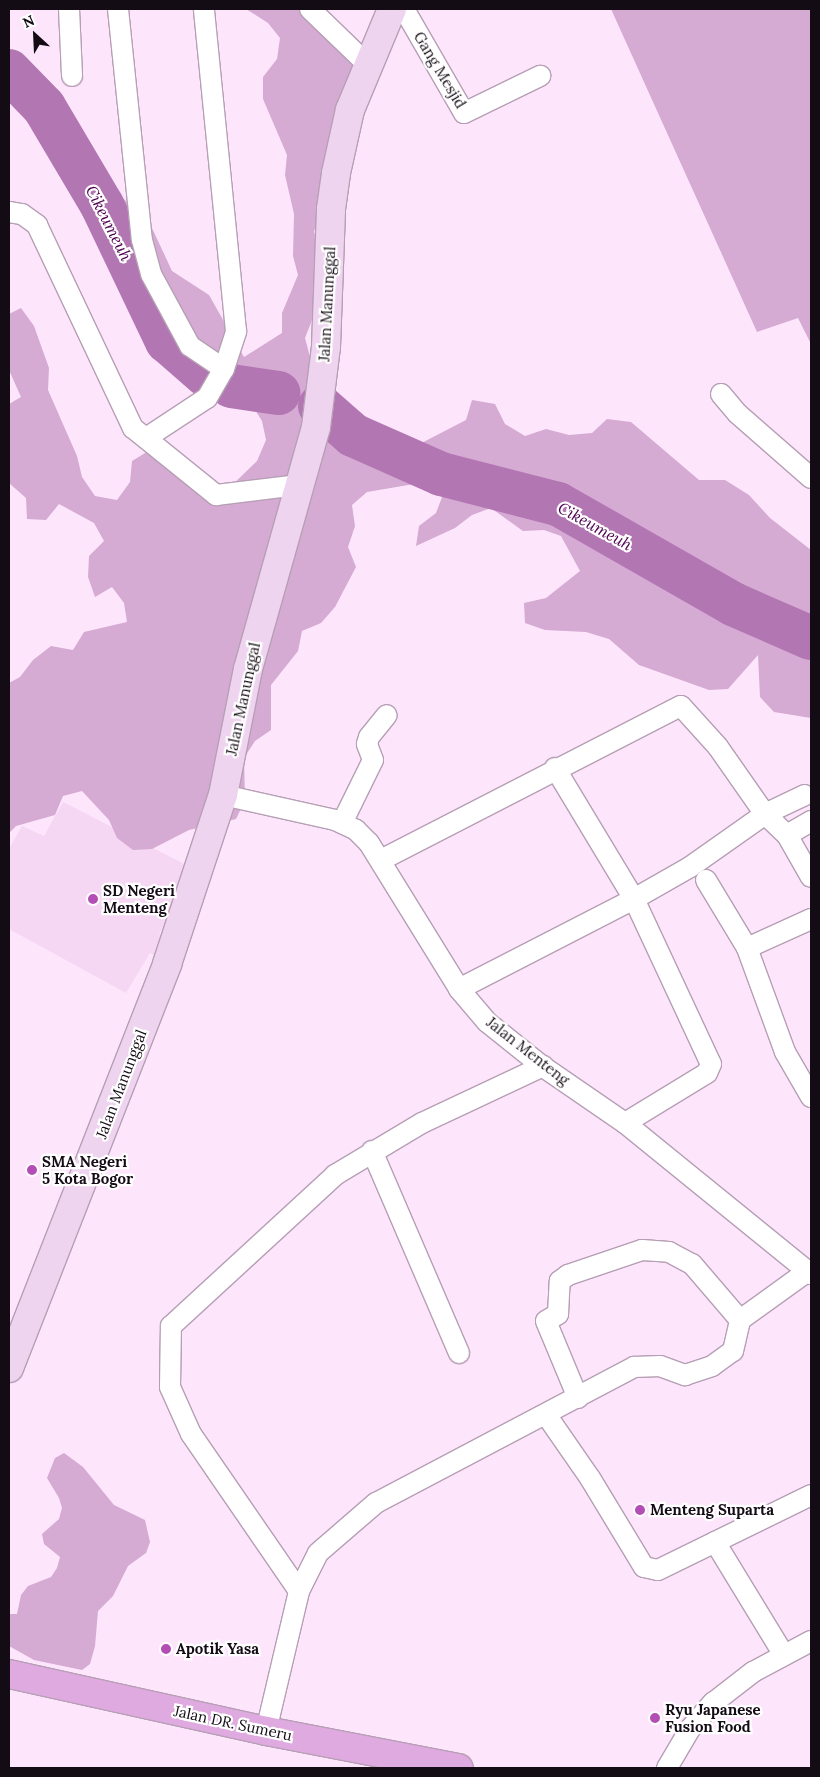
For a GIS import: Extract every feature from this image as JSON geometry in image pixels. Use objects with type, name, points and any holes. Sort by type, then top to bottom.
[{"type":"main road","name":"Jalan DR. Sumeru","points":[[9,1674],[266,1731],[458,1768]]},
{"type":"street","points":[[69,9],[72,76]]},
{"type":"street","points":[[118,9],[142,240],[151,274],[190,346],[224,369]]},
{"type":"street","points":[[146,438],[207,398],[224,369],[236,332],[204,9]]},
{"type":"street","points":[[310,9],[367,64]]},
{"type":"street","name":"Jalan Manunggal","points":[[9,1368],[167,964],[223,795],[248,669],[316,427],[326,347],[332,200],[350,110],[367,64],[392,9]]},
{"type":"street","name":"Gang Mesjid","points":[[404,9],[464,113],[540,76]]},
{"type":"street","points":[[9,212],[22,214],[37,224],[133,428],[216,495],[299,485]]},
{"type":"street","points":[[721,394],[738,414],[811,478]]},
{"type":"street","points":[[380,860],[556,768],[681,706],[718,747],[765,814],[787,835],[811,877]]},
{"type":"street","points":[[342,823],[373,760],[367,744],[369,737],[387,715]]},
{"type":"street","points":[[556,768],[634,899],[710,1064],[707,1073],[625,1123]]},
{"type":"street","name":"Jalan Menteng","points":[[223,795],[342,823],[356,830],[380,860],[459,989],[487,1022],[543,1066],[625,1123],[810,1273]]},
{"type":"street","points":[[459,989],[634,899],[690,867],[765,814],[805,795]]},
{"type":"street","points":[[787,835],[811,821]]},
{"type":"street","points":[[706,880],[747,948],[786,1052],[811,1096]]},
{"type":"street","points":[[747,948],[811,919]]},
{"type":"street","points":[[299,1591],[191,1434],[170,1387],[171,1326],[321,1187],[372,1151],[422,1123],[543,1066]]},
{"type":"street","points":[[372,1151],[459,1353]]},
{"type":"street","points":[[578,1398],[546,1321],[558,1314],[560,1281],[568,1275],[642,1250],[669,1252],[692,1264],[740,1320]]},
{"type":"street","points":[[266,1731],[299,1591],[318,1553],[376,1504],[547,1416],[634,1367],[660,1366],[685,1374],[712,1366],[733,1351],[740,1320],[810,1273]]},
{"type":"street","points":[[547,1416],[590,1478],[644,1567],[658,1570],[811,1495]]},
{"type":"street","points":[[715,1542],[784,1654]]},
{"type":"street","points":[[667,1768],[690,1729],[713,1703],[784,1654],[811,1641]]},
{"type":"shaded area","points":[[246,9],[325,9],[361,57],[314,232],[323,253],[314,315],[305,338],[316,380],[329,398],[351,405],[386,443],[406,451],[466,420],[472,400],[495,404],[505,424],[525,436],[546,429],[569,435],[592,433],[607,419],[631,422],[699,480],[725,480],[749,495],[770,518],[811,550],[811,718],[774,712],[760,697],[758,655],[728,689],[709,690],[639,665],[609,639],[586,632],[545,630],[525,623],[524,603],[546,598],[580,571],[561,536],[544,530],[523,531],[491,508],[472,515],[455,528],[416,546],[419,526],[436,513],[444,492],[426,482],[367,492],[352,505],[355,526],[348,547],[356,567],[335,607],[321,623],[302,631],[298,651],[271,685],[271,730],[255,741],[244,758],[245,800],[236,819],[189,830],[152,849],[133,850],[117,838],[109,820],[82,791],[63,796],[55,815],[16,826],[9,833],[9,683],[20,677],[33,660],[51,646],[73,650],[84,632],[127,622],[124,603],[112,587],[95,597],[88,577],[89,556],[104,541],[94,523],[59,504],[46,520],[27,519],[26,498],[9,483],[9,404],[21,397],[9,370],[9,314],[21,308],[34,326],[49,368],[48,390],[77,456],[82,477],[95,496],[117,500],[130,482],[132,461],[150,450],[226,491],[257,461],[266,440],[262,421],[241,387],[208,367],[190,375],[172,365],[165,346],[137,320],[128,298],[112,215],[121,196],[152,228],[172,271],[209,295],[244,357],[282,333],[282,313],[298,275],[293,256],[294,214],[285,175],[287,155],[263,99],[263,77],[277,59],[280,38],[268,23]]},
{"type":"shaded area","points":[[611,9],[811,9],[811,344],[798,318],[757,332]]},
{"type":"shaded area","name":"SD Negeri Menteng","points":[[63,802],[194,869],[159,934],[170,940],[160,958],[150,953],[126,993],[9,929],[9,849],[22,826],[44,836]]},
{"type":"shaded area","points":[[64,1453],[83,1467],[114,1505],[145,1520],[150,1542],[146,1553],[128,1566],[113,1596],[98,1611],[95,1646],[90,1664],[82,1670],[34,1660],[9,1646],[9,1614],[17,1614],[21,1595],[28,1586],[51,1577],[57,1568],[60,1557],[44,1544],[42,1534],[59,1519],[62,1508],[59,1498],[47,1478],[55,1458]]},
{"type":"waterway","name":"Cikeumeuh","points":[[9,71],[44,107],[102,205],[167,341],[206,375]]},
{"type":"waterway","name":"Cikeumeuh","points":[[231,386],[278,393]]},
{"type":"waterway","name":"Cikeumeuh","points":[[320,406],[353,435],[441,474],[558,504],[733,604],[811,638]]},
{"type":"place","name":"SD Negeri Menteng","points":[[93,899]]},
{"type":"place","name":"SMA Negeri 5 Kota Bogor","points":[[32,1170]]},
{"type":"place","name":"Menteng Suparta","points":[[640,1510]]},
{"type":"place","name":"Apotik Yasa","points":[[166,1649]]},
{"type":"place","name":"Ryu Japanese Fusion Food","points":[[655,1718]]}]
